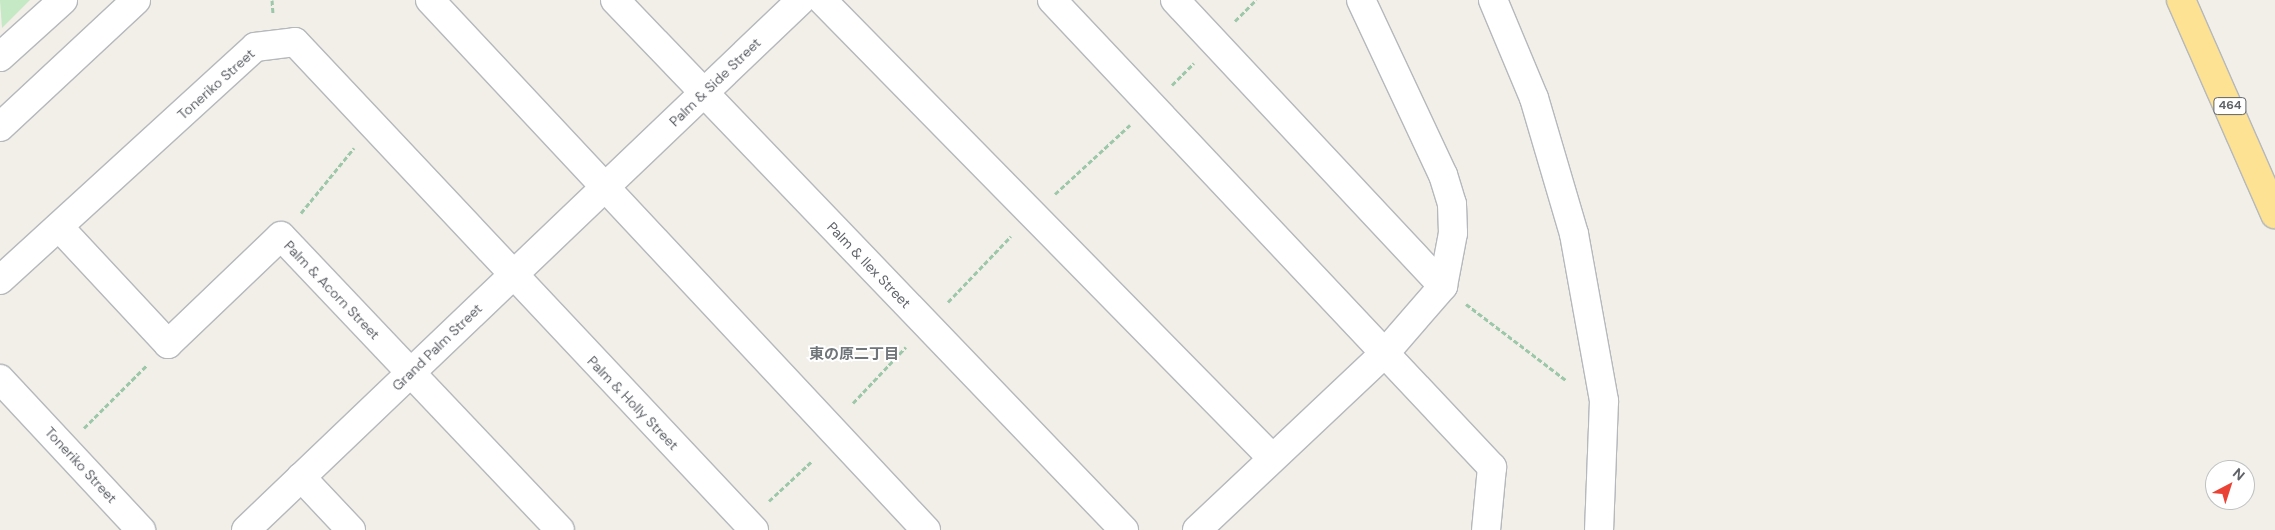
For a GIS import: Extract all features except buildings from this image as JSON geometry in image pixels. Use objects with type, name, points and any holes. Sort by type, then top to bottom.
[{"type":"highway","name":"464","points":[[2181,0],[2275,214]]},
{"type":"street","points":[[0,57],[63,0]]},
{"type":"street","points":[[0,127],[136,0]]},
{"type":"street","points":[[430,0],[926,530]]},
{"type":"street","name":"Palm & Ilex Street","points":[[615,0],[702,94],[1124,530]]},
{"type":"street","name":"Palm & Side Street","points":[[629,164],[801,0]]},
{"type":"street","points":[[822,0],[1272,458]]},
{"type":"street","points":[[1052,0],[1492,467],[1486,530]]},
{"type":"street","points":[[1175,0],[1443,286]]},
{"type":"street","points":[[1197,530],[1385,353],[1443,286],[1453,234],[1452,204],[1443,174],[1361,0]]},
{"type":"street","points":[[1493,0],[1534,98],[1574,234],[1604,401],[1598,530]]},
{"type":"street","name":"Toneriko Street","points":[[0,280],[255,47],[294,42],[511,277]]},
{"type":"street","name":"Grand Palm Street","points":[[246,530],[629,164]]},
{"type":"street","points":[[59,227],[168,344]]},
{"type":"street","name":"Palm & Acorn Street","points":[[168,344],[281,236],[560,530]]},
{"type":"street","name":"Palm & Holly Street","points":[[511,277],[750,526]]},
{"type":"street","name":"Toneriko Street","points":[[0,379],[141,530]]},
{"type":"street","points":[[301,477],[351,530]]},
{"type":"path","points":[[281,236],[373,126]]},
{"type":"path","points":[[1443,286],[1567,381]]},
{"type":"path","points":[[64,447],[168,344]]},
{"type":"path","points":[[750,526],[812,461]]},
{"type":"green space","points":[[0,0],[30,0],[2,28]]},
{"type":"district","name":"東の原二丁目","points":[[854,355]]}]
